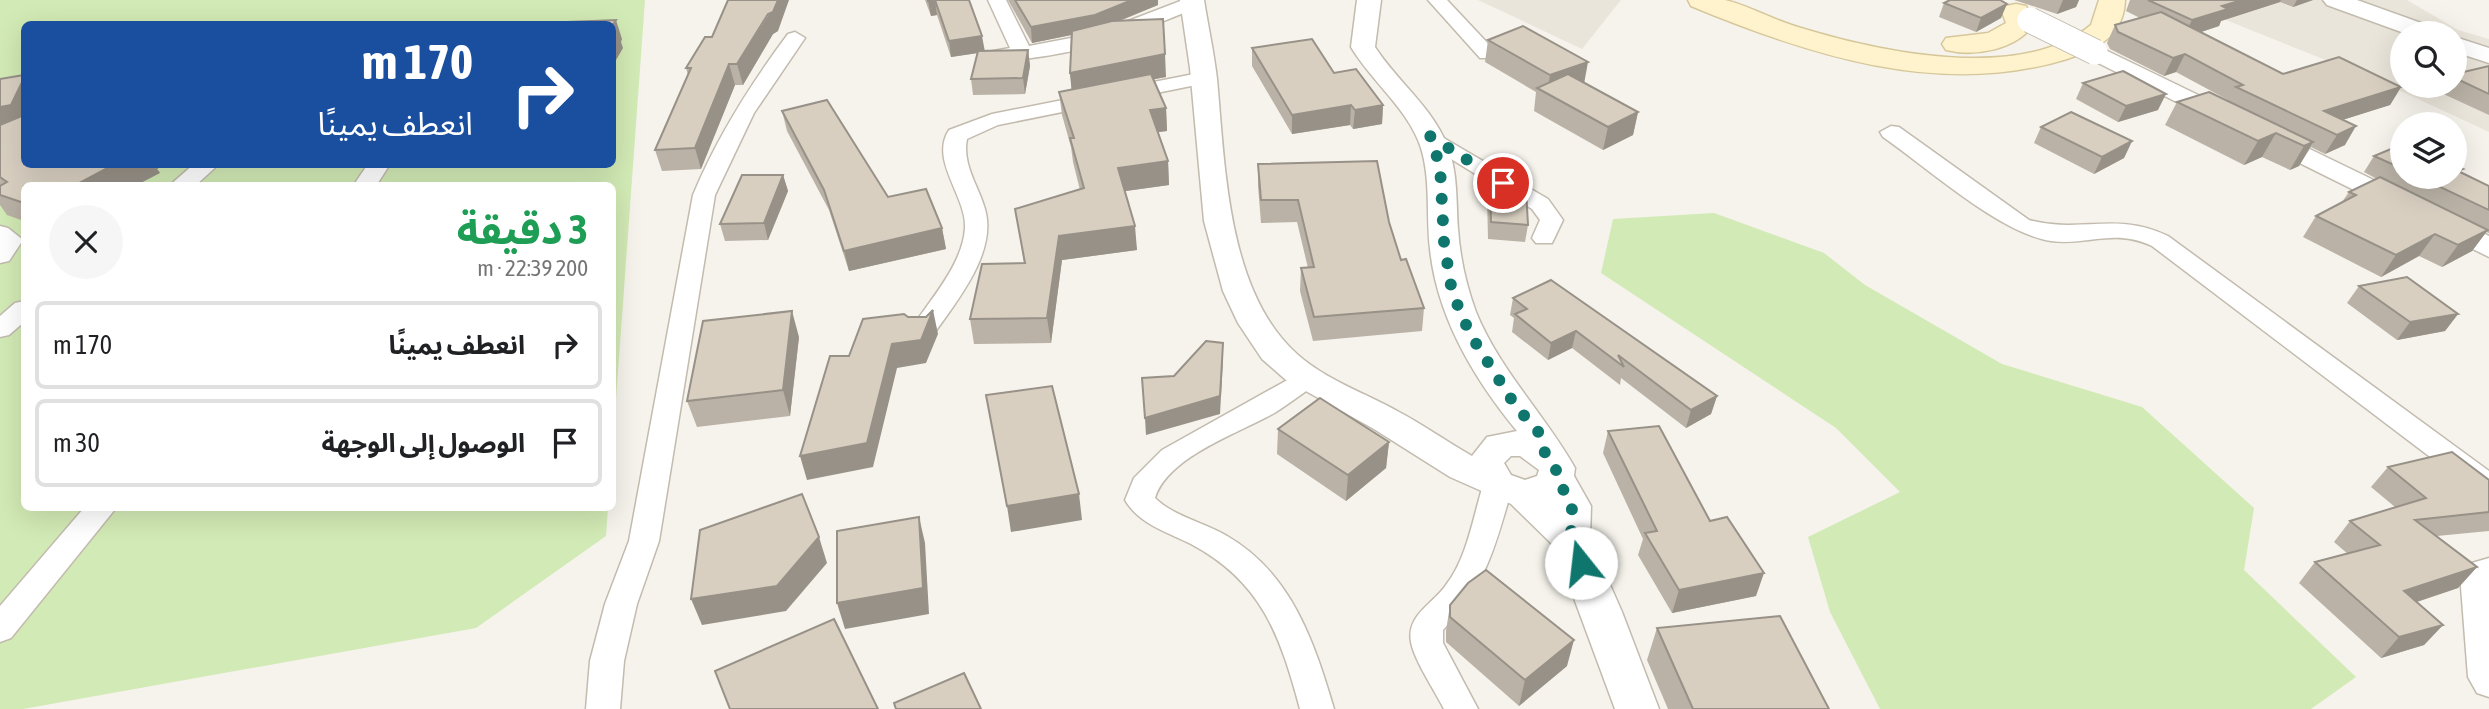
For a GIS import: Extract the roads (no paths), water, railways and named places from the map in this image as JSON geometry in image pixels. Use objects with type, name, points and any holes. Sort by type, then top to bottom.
[{"type":"main road","points":[[1700,0],[1795,38],[1967,73],[2009,74],[2102,55]]},
{"type":"main road","points":[[1722,0],[1853,42],[1944,52],[1997,53],[2042,45],[2058,37],[2079,22],[2092,0]]},
{"type":"main road","points":[[1745,0],[1860,35],[1935,43],[1989,43],[2006,37],[2020,24],[2013,11]]},
{"type":"main road","points":[[1929,64],[2000,64],[2062,52],[2096,36],[2111,21],[2112,0]]},
{"type":"street","points":[[996,0],[1022,52]]},
{"type":"street","points":[[1369,0],[1363,47],[1373,65],[1425,125],[1440,166],[1444,242],[1452,292],[1470,334],[1515,405],[1540,434],[1516,469],[1472,568],[1457,595],[1427,626],[1427,643],[1461,709]]},
{"type":"street","points":[[1437,0],[1487,54]]},
{"type":"street","points":[[2335,0],[2393,21]]},
{"type":"street","points":[[995,56],[1103,38],[1192,2],[1204,78],[1207,142],[1231,275],[1256,326],[1274,352],[1307,378],[1430,448],[1451,463],[1516,469],[1571,539],[1602,611],[1637,709]]},
{"type":"street","points":[[2013,11],[2489,247]]},
{"type":"street","points":[[603,709],[607,661],[621,604],[643,541],[704,195],[717,162],[761,84],[795,38]]},
{"type":"street","points":[[2467,48],[2489,56]]},
{"type":"street","points":[[922,332],[971,252],[977,230],[974,206],[953,145],[957,135],[992,120],[1204,78]]},
{"type":"street","points":[[1891,132],[2021,225],[2053,234],[2122,229],[2141,232],[2160,241],[2489,486]]},
{"type":"street","points":[[1430,136],[1540,204],[1553,219],[1553,226],[1544,238]]},
{"type":"street","points":[[185,182],[203,168]]},
{"type":"street","points":[[0,233],[11,240],[0,256]]},
{"type":"street","points":[[0,329],[21,312]]},
{"type":"street","points":[[1307,378],[1265,405],[1186,447],[1150,477],[1140,490],[1140,500],[1147,509],[1236,556],[1262,583],[1287,620],[1302,653],[1317,709]]},
{"type":"street","points":[[0,629],[98,511]]},
{"type":"street","points":[[2489,570],[2476,574],[2485,677],[2489,683]]}]
